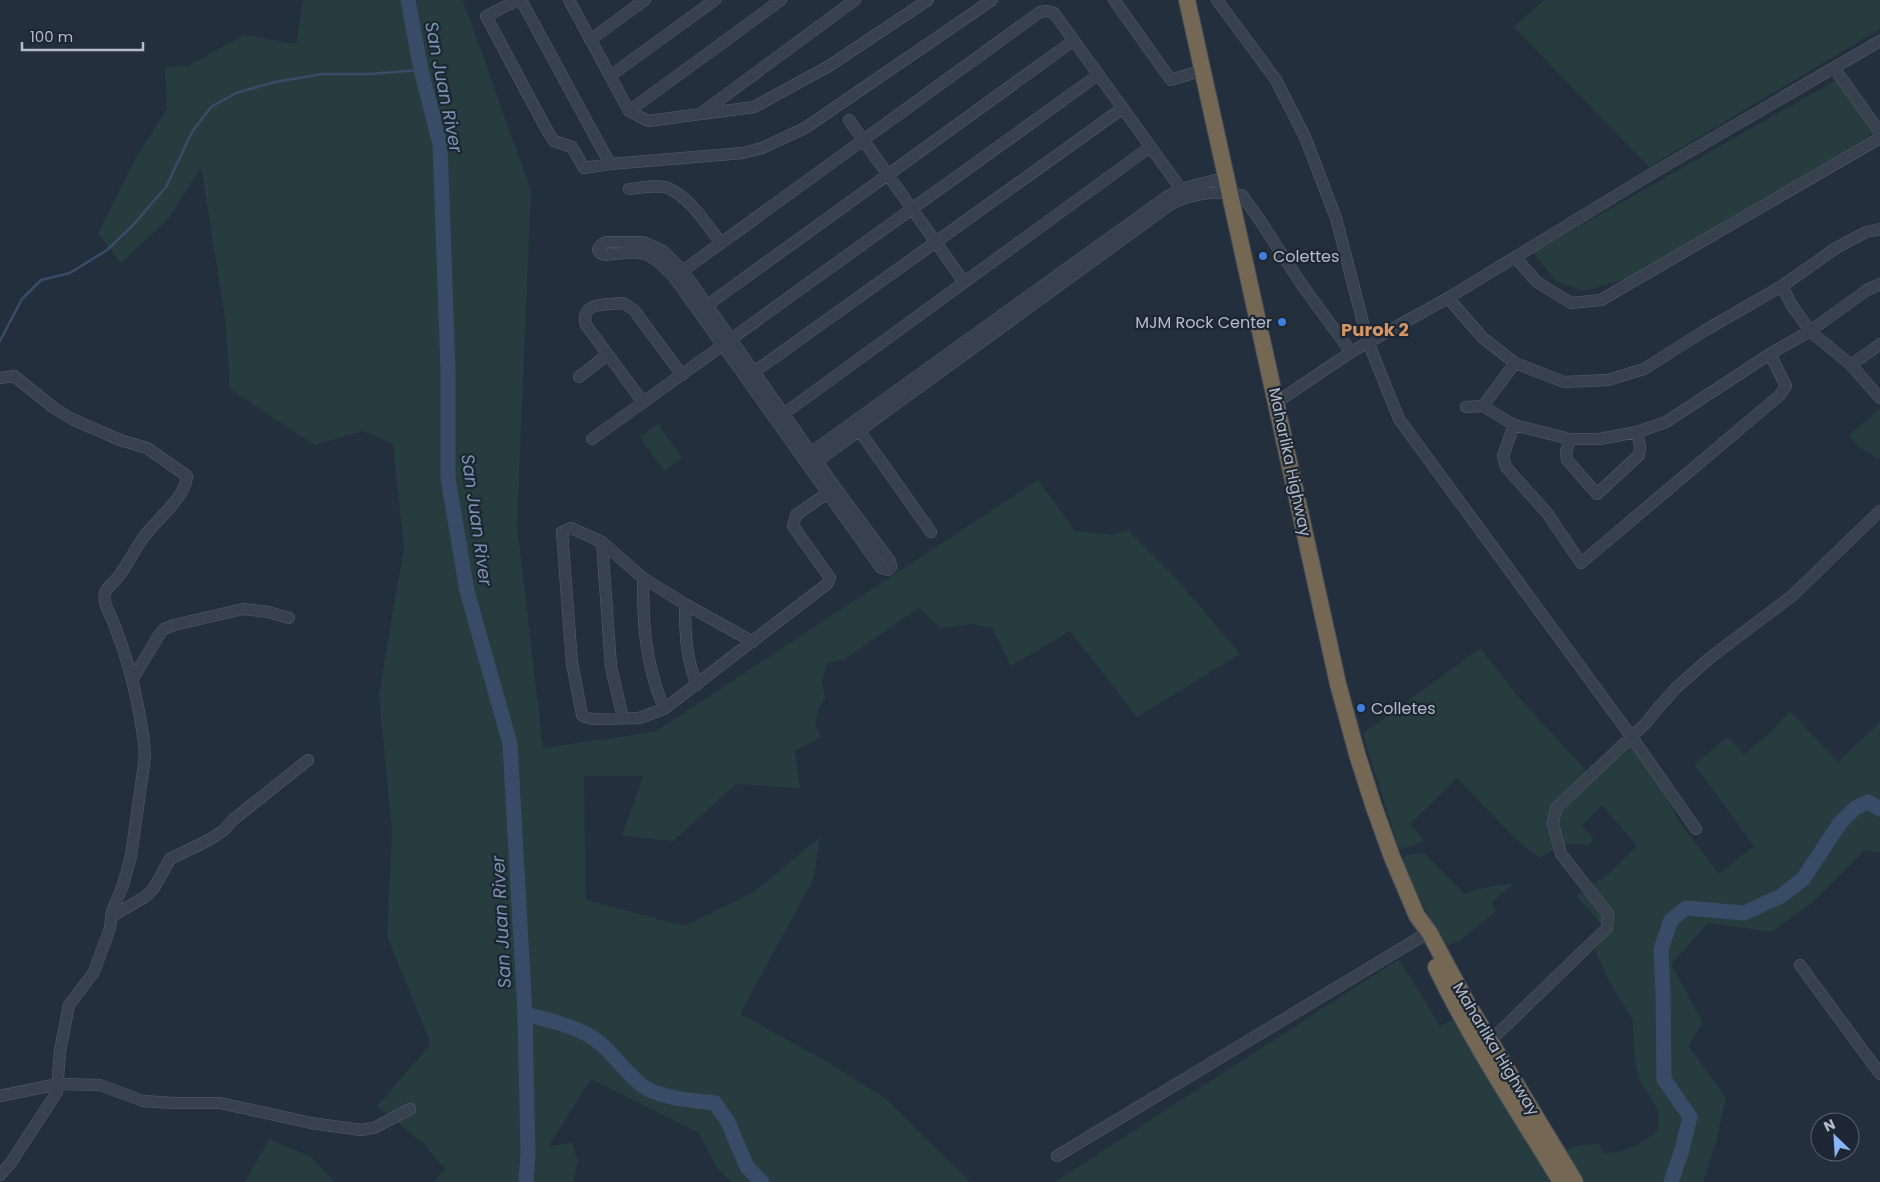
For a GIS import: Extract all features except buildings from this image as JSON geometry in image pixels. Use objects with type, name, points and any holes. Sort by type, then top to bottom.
[{"type":"highway","name":"Maharlika Highway","points":[[1187,0],[1336,674],[1357,754],[1386,843],[1456,1008],[1561,1182]]},
{"type":"highway","name":"Maharlika Highway","points":[[1425,934],[1575,1182]]},
{"type":"street","points":[[610,164],[519,0],[486,16],[548,132],[554,141],[572,148],[584,168],[610,164],[743,154],[762,148],[804,128],[992,0]]},
{"type":"street","points":[[590,40],[645,0]]},
{"type":"street","points":[[610,76],[715,0]]},
{"type":"street","points":[[629,111],[781,0]]},
{"type":"street","points":[[699,115],[855,0]]},
{"type":"street","points":[[574,2],[590,40],[629,111],[648,121],[754,107],[829,66],[928,0]]},
{"type":"street","points":[[1114,0],[1171,80],[1203,70]]},
{"type":"street","points":[[1217,0],[1276,80],[1305,137],[1336,218],[1368,342],[1398,419],[1696,829]]},
{"type":"street","points":[[678,274],[1040,12],[1054,13],[1182,193]]},
{"type":"street","points":[[703,308],[1073,40]]},
{"type":"street","points":[[1277,402],[1351,352],[1448,298],[1654,173],[1880,41]]},
{"type":"street","points":[[1834,68],[1880,132]]},
{"type":"street","points":[[592,439],[1098,75]]},
{"type":"street","points":[[750,375],[1123,108]]},
{"type":"street","points":[[848,120],[964,282]]},
{"type":"street","points":[[1515,257],[1537,282],[1572,303],[1601,300],[1880,138]]},
{"type":"street","points":[[779,416],[1150,147]]},
{"type":"street","points":[[810,460],[1165,198],[1182,193],[1229,185],[1242,195],[1302,285],[1351,352]]},
{"type":"street","points":[[1182,193],[1205,194],[1229,185]]},
{"type":"street","points":[[629,189],[652,186],[667,188],[685,199],[721,243]]},
{"type":"street","points":[[1448,298],[1483,338],[1515,363],[1564,382],[1608,380],[1644,369],[1704,331],[1782,286],[1836,248],[1866,232],[1880,229]]},
{"type":"street","points":[[678,274],[658,260],[640,252],[606,255],[598,250],[606,242],[643,242],[663,251],[831,490],[881,568],[888,570],[891,567],[890,561],[831,490]]},
{"type":"street","points":[[1466,406],[1483,406],[1514,426],[1570,439],[1599,439],[1637,432],[1666,422],[1770,354],[1810,331],[1867,290],[1880,284]]},
{"type":"street","points":[[1782,286],[1791,304],[1810,331],[1851,365],[1880,398]]},
{"type":"street","points":[[643,402],[586,325],[584,317],[587,310],[593,306],[627,304],[634,310],[682,374]]},
{"type":"street","points":[[1851,365],[1880,344]]},
{"type":"street","points":[[1514,426],[1503,456],[1506,467],[1547,513],[1581,563],[1780,395],[1786,386],[1770,354]]},
{"type":"street","points":[[579,376],[607,355]]},
{"type":"street","points":[[1483,406],[1515,363]]},
{"type":"street","points":[[0,378],[14,376],[54,408],[66,415],[120,440],[147,448],[187,476],[187,484],[182,492],[143,538],[118,578],[106,588],[104,598],[120,640],[132,680],[146,758],[142,771],[131,856],[110,928],[104,940],[96,967],[69,1006],[60,1051],[57,1092],[10,1164],[0,1174]]},
{"type":"street","points":[[856,427],[931,532]]},
{"type":"street","points":[[1570,439],[1566,452],[1567,460],[1597,494],[1639,455],[1640,446],[1637,432]]},
{"type":"street","points":[[753,642],[643,578],[602,542],[571,528],[562,532],[572,663],[582,715],[593,719],[639,718],[664,709],[697,685],[753,642],[827,584],[830,578],[793,526],[796,515],[831,490]]},
{"type":"street","points":[[1490,1041],[1607,928],[1608,914],[1560,854],[1552,824],[1556,808],[1630,736],[1645,724],[1658,707],[1691,675],[1711,657],[1792,596],[1880,511]]},
{"type":"street","points":[[602,542],[611,667],[623,718]]},
{"type":"street","points":[[643,578],[643,621],[646,650],[654,685],[664,709]]},
{"type":"street","points":[[686,604],[685,639],[689,666],[697,685]]},
{"type":"street","points":[[132,680],[159,635],[164,629],[169,627],[195,619],[243,609],[268,612],[289,618]]},
{"type":"street","points":[[112,916],[145,897],[154,888],[170,860],[224,830],[234,819],[308,760]]},
{"type":"street","points":[[1057,1156],[1425,934]]},
{"type":"street","points":[[1800,965],[1880,1074]]},
{"type":"street","points":[[0,1096],[58,1084],[100,1085],[143,1101],[174,1104],[220,1103],[347,1129],[361,1130],[374,1128],[410,1109]]},
{"type":"green space","points":[[303,0],[463,0],[531,191],[517,525],[543,748],[655,732],[1038,480],[1075,531],[1111,535],[1128,530],[1175,577],[1240,654],[1137,717],[1070,631],[1011,666],[992,628],[971,624],[941,628],[919,608],[843,660],[828,663],[822,679],[825,698],[819,708],[815,724],[821,737],[795,751],[800,788],[736,784],[673,841],[622,836],[643,776],[584,776],[586,900],[685,926],[754,892],[820,837],[813,880],[740,1014],[828,1062],[887,1100],[970,1182],[732,1182],[717,1168],[699,1133],[591,1079],[548,1147],[572,1142],[578,1161],[573,1182],[434,1182],[445,1169],[425,1145],[377,1106],[431,1044],[387,936],[392,831],[379,695],[404,547],[393,444],[363,431],[314,445],[230,389],[225,317],[201,167],[170,217],[121,263],[98,233],[135,159],[167,109],[165,67],[188,66],[244,35],[296,44]]},
{"type":"green space","points":[[1544,0],[1880,0],[1880,29],[1649,167],[1514,27]]},
{"type":"green space","points":[[1838,79],[1875,133],[1626,279],[1584,291],[1557,282],[1533,253]]},
{"type":"green space","points":[[1880,409],[1880,457],[1878,459],[1857,445],[1849,435]]},
{"type":"green space","points":[[658,424],[682,458],[664,471],[640,437]]},
{"type":"green space","points":[[1480,648],[1521,700],[1591,776],[1629,741],[1652,771],[1679,821],[1719,874],[1754,846],[1694,764],[1728,737],[1744,754],[1769,734],[1790,711],[1838,762],[1880,722],[1880,853],[1865,850],[1813,902],[1771,932],[1708,923],[1671,964],[1703,1023],[1688,1045],[1726,1098],[1716,1142],[1703,1182],[1584,1182],[1564,1151],[1581,1145],[1599,1144],[1603,1153],[1619,1152],[1639,1143],[1658,1131],[1659,1112],[1638,1077],[1634,1055],[1633,1020],[1610,983],[1595,950],[1610,933],[1576,896],[1587,886],[1604,878],[1637,846],[1602,805],[1581,826],[1594,838],[1588,846],[1575,844],[1562,846],[1540,858],[1518,841],[1457,778],[1410,824],[1424,841],[1399,850],[1363,734]]},
{"type":"green space","points":[[1424,853],[1466,895],[1478,889],[1514,883],[1491,903],[1496,911],[1459,941],[1444,947],[1401,860],[1407,855]]},
{"type":"green space","points":[[1399,959],[1440,1026],[1453,1020],[1550,1182],[1055,1182]]},
{"type":"green space","points":[[269,1139],[311,1157],[334,1182],[245,1182]]},
{"type":"waterway","name":"San Juan River","points":[[408,0],[421,70],[440,144],[448,370],[448,478],[467,591],[510,744],[525,1014],[528,1154],[526,1182]]},
{"type":"waterway","points":[[0,341],[22,299],[41,280],[70,273],[107,250],[133,225],[166,187],[192,132],[211,107],[236,93],[275,82],[323,74],[369,74],[421,70]]},
{"type":"waterway","points":[[1671,1182],[1682,1150],[1690,1117],[1664,1079],[1661,949],[1671,920],[1686,908],[1744,913],[1781,896],[1803,879],[1840,823],[1855,808],[1868,802],[1880,809]]},
{"type":"waterway","points":[[525,1014],[564,1025],[592,1037],[639,1083],[654,1092],[676,1098],[715,1103],[728,1122],[747,1167],[762,1182]]},
{"type":"place","name":"Colettes","points":[[1263,256]]},
{"type":"place","name":"MJM Rock Center","points":[[1282,322]]},
{"type":"place","name":"Colletes","points":[[1361,708]]},
{"type":"district","name":"Purok 2","points":[[1375,329]]}]
